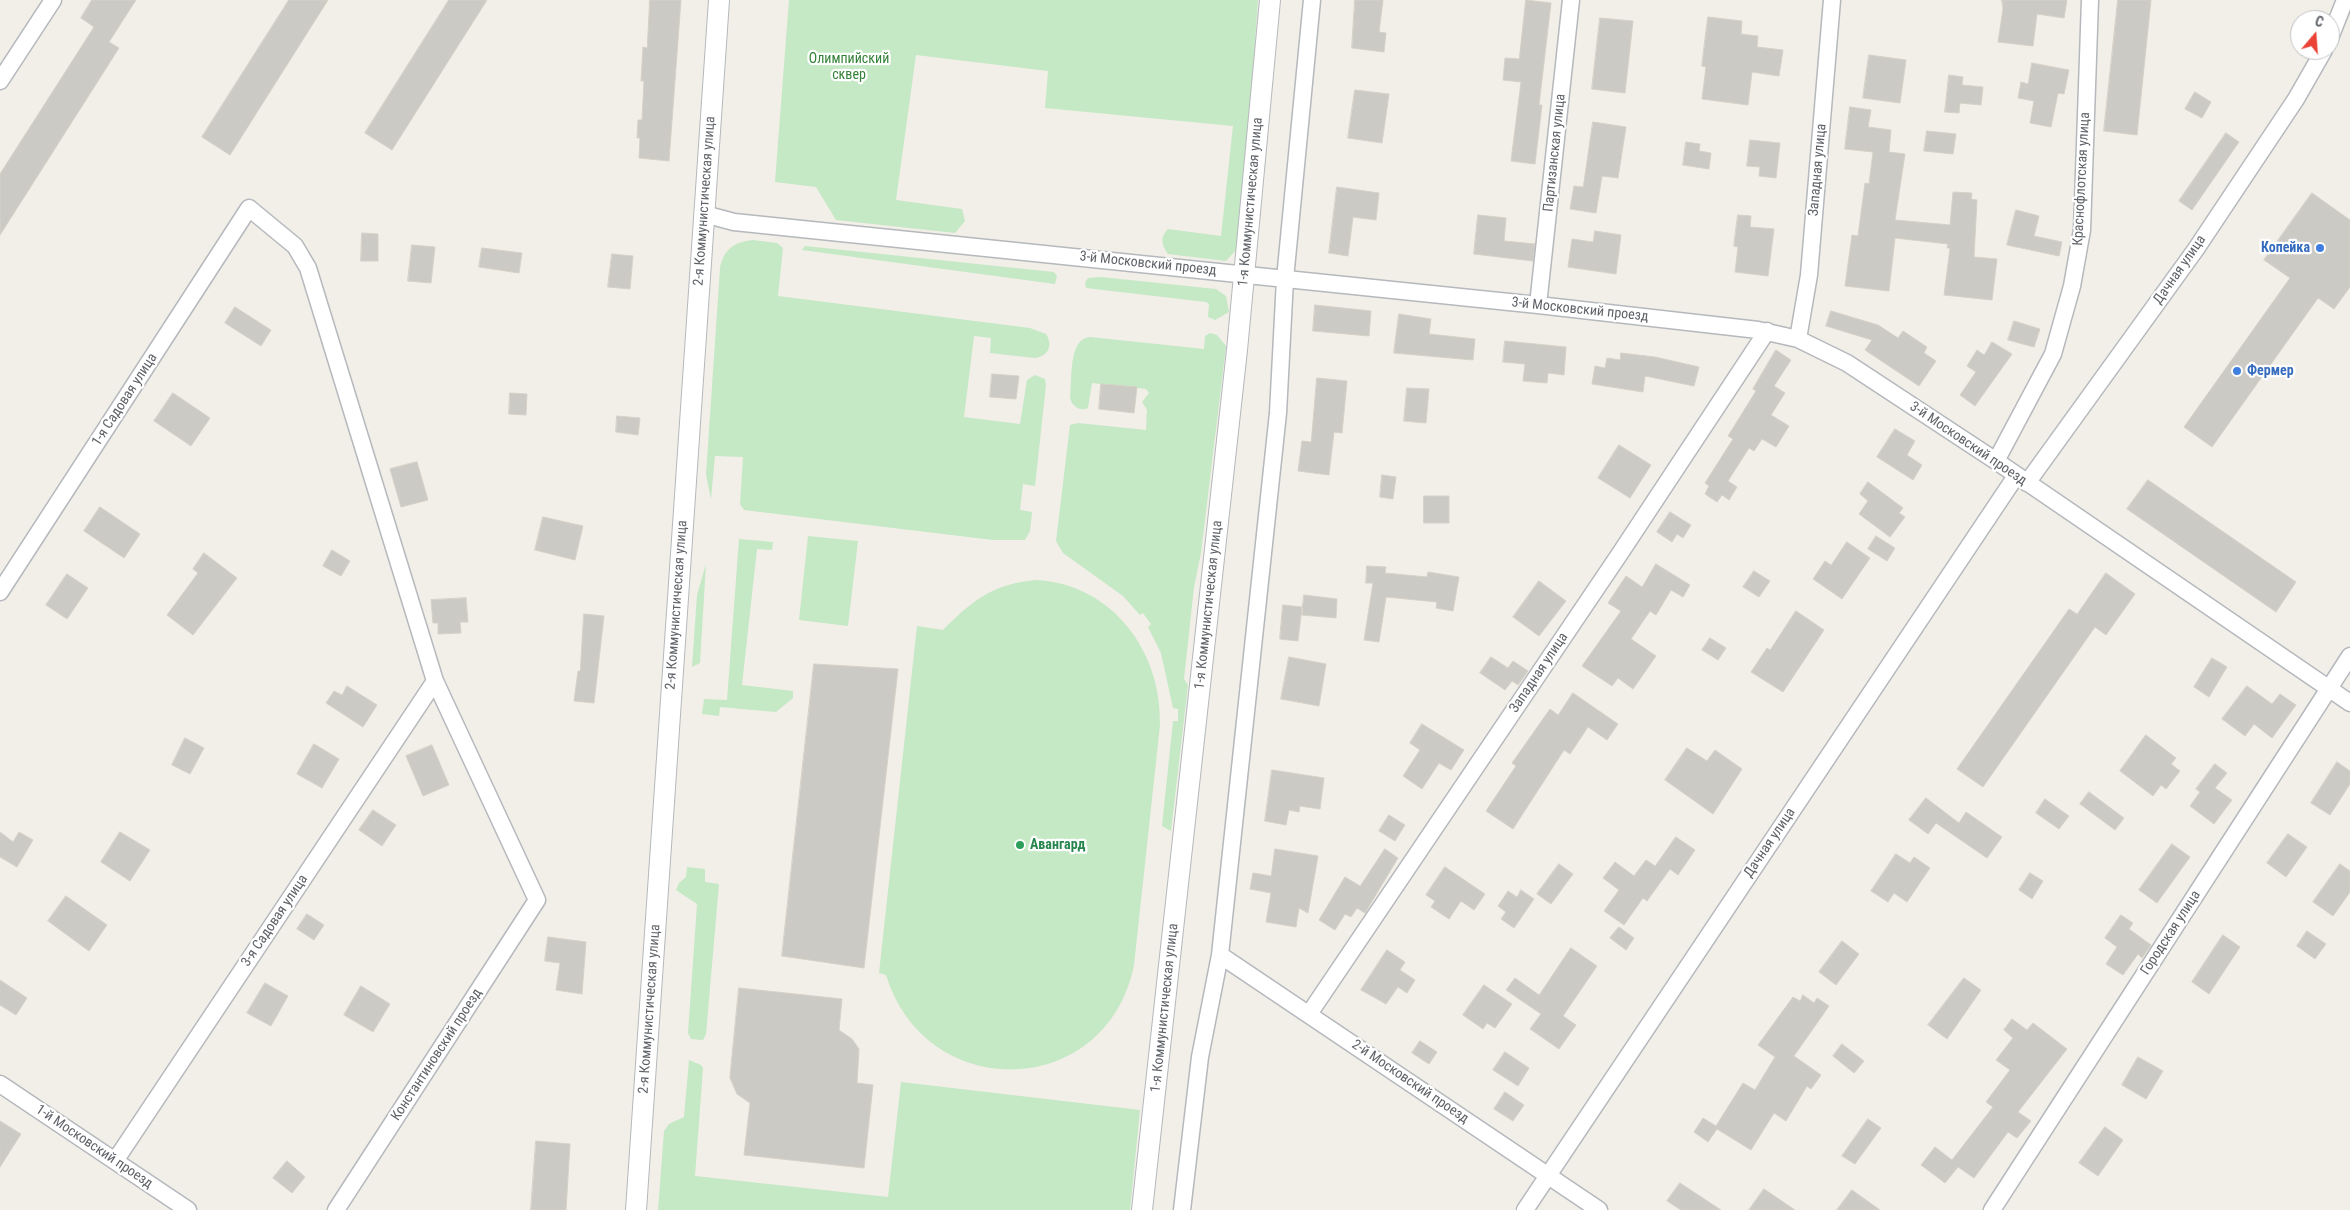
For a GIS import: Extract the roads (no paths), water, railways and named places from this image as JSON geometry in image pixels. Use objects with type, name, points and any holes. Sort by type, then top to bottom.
[{"type":"street","points":[[0,81],[53,0]]},
{"type":"street","name":"2-я Коммунистическая улица","points":[[636,1210],[719,0]]},
{"type":"street","name":"1-я Коммунистическая улица","points":[[1142,1210],[1244,274],[1270,0]]},
{"type":"street","points":[[1182,1210],[1200,1057],[1220,956],[1278,413],[1285,278],[1312,0]]},
{"type":"street","name":"Партизанская улица","points":[[1538,305],[1571,0]]},
{"type":"street","name":"Западная улица","points":[[1798,339],[1809,275],[1832,0]]},
{"type":"street","name":"Краснофлотская улица","points":[[1996,461],[2054,354],[2072,286],[2082,230],[2090,0]]},
{"type":"street","points":[[2340,13],[2345,0]]},
{"type":"street","name":"Дачная улица","points":[[1525,1210],[2022,479],[2196,249],[2296,100],[2318,60]]},
{"type":"street","name":"1-я Садовая улица","points":[[0,592],[249,208],[295,246],[308,268],[435,681]]},
{"type":"street","name":"3-й Московский проезд","points":[[704,214],[734,222],[1538,305],[1767,331],[1798,339],[1847,364],[1996,461],[2350,703]]},
{"type":"street","name":"Западная улица","points":[[1309,1014],[1621,552],[1767,331]]},
{"type":"street","name":"Городская улица","points":[[1992,1210],[2350,656]]},
{"type":"street","name":"Константиновский проезд","points":[[336,1210],[537,900],[435,681]]},
{"type":"street","name":"3-я Садовая улица","points":[[115,1161],[435,681]]},
{"type":"street","name":"2-й Московский проезд","points":[[1220,956],[1599,1210]]},
{"type":"street","name":"1-й Московский проезд","points":[[0,1084],[188,1210]]},
{"type":"place","name":"Копейка","points":[[2320,248]]},
{"type":"place","name":"Фермер","points":[[2237,371]]},
{"type":"place","name":"Авангард","points":[[1020,845]]},
{"type":"park label","name":"Олимпийский сквер","points":[[849,68]]}]
